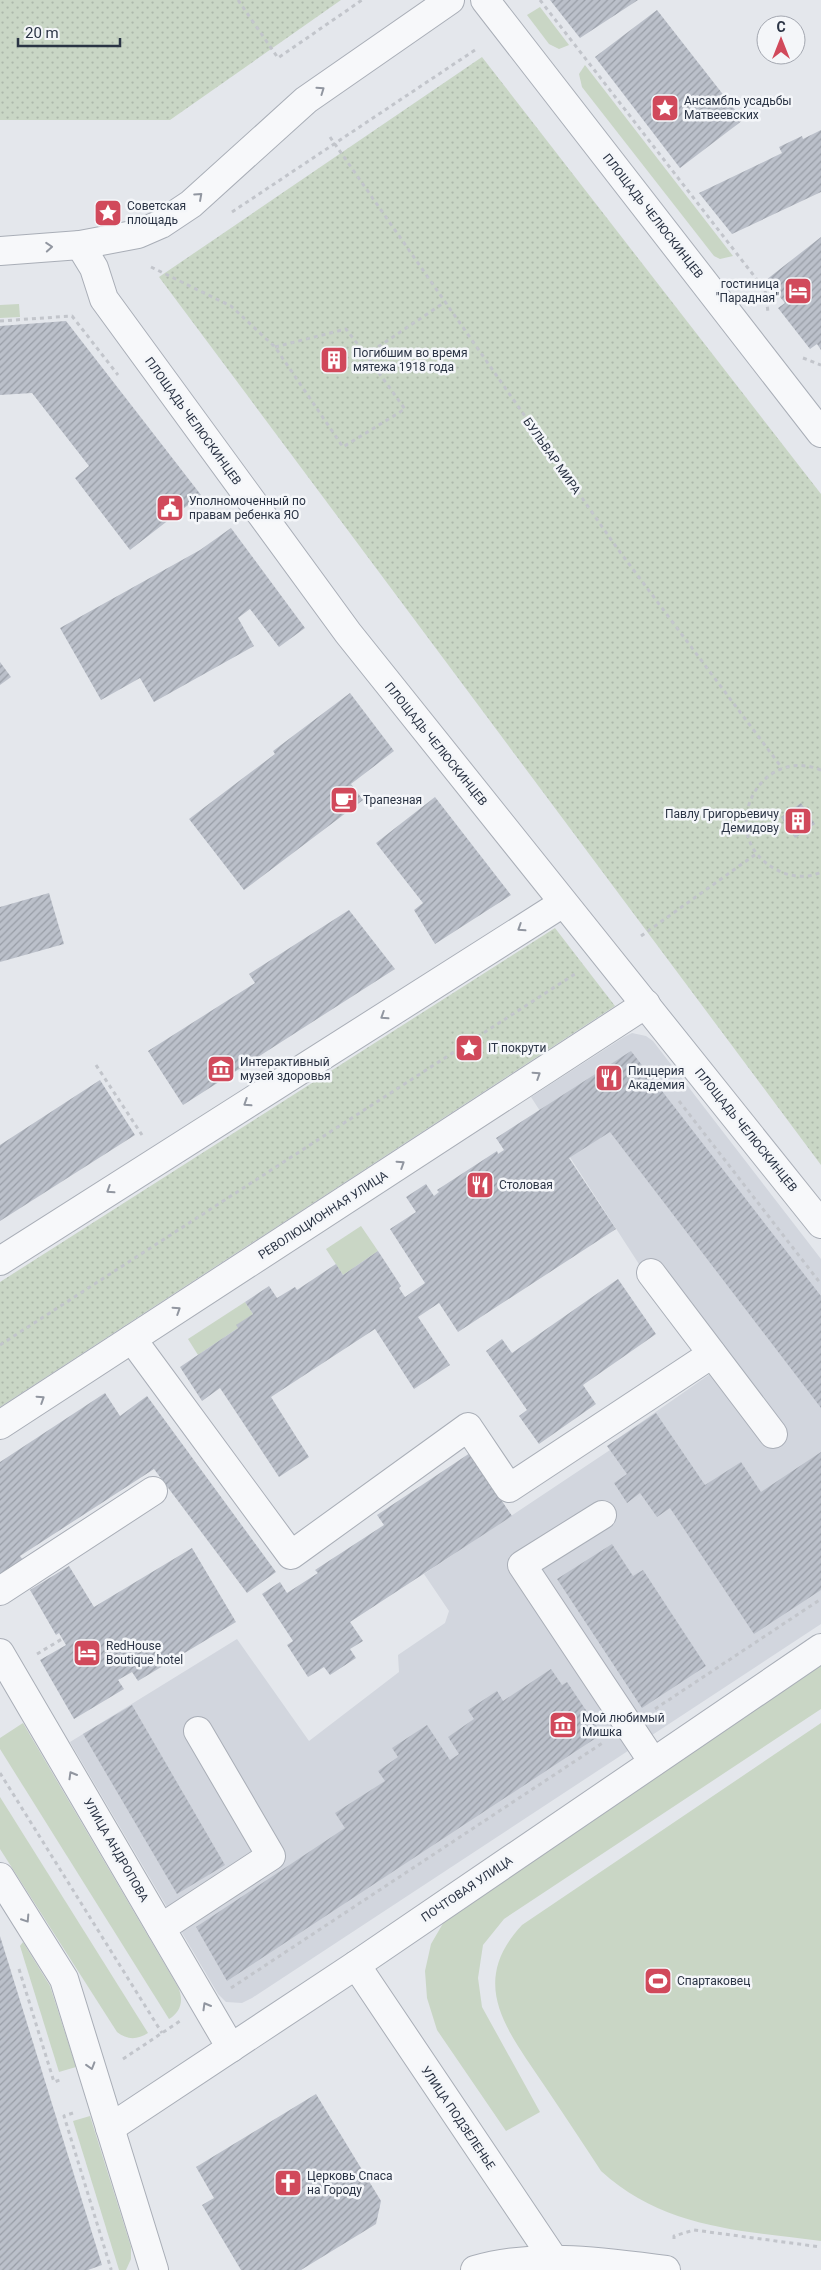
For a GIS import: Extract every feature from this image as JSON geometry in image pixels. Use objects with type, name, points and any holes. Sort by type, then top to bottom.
[{"type":"street","points":[[0,251],[80,245],[138,234],[161,224],[191,204],[306,100],[450,0]]},
{"type":"street","name":"ПЛОЩАДЬ ЧЕЛЮСКИНЦЕВ","points":[[485,0],[821,433]]},
{"type":"street","name":"ПЛОЩАДЬ ЧЕЛЮСКИНЦЕВ","points":[[80,245],[94,268],[104,299],[342,625],[821,1224]]},
{"type":"street","points":[[0,1261],[563,903]]},
{"type":"street","name":"РЕВОЛЮЦИОННАЯ УЛИЦА","points":[[0,1425],[646,1004]]},
{"type":"street","points":[[651,1273],[773,1434]]},
{"type":"street","points":[[132,1339],[291,1555],[468,1427],[509,1488],[712,1354]]},
{"type":"street","points":[[0,1591],[152,1491]]},
{"type":"street","points":[[602,1515],[522,1565],[653,1762]]},
{"type":"street","name":"ПОЧТОВАЯ УЛИЦА","points":[[110,2128],[356,1965],[821,1648]]},
{"type":"street","name":"УЛИЦА АНДРОПОВА","points":[[0,1653],[231,2048]]},
{"type":"street","points":[[161,1928],[271,1856],[198,1731]]},
{"type":"street","points":[[0,1878],[64,1979],[154,2270]]},
{"type":"street","name":"УЛИЦА ПОДЗЕЛЕНЬЕ","points":[[356,1965],[557,2265]]},
{"type":"street","points":[[476,2270],[510,2263],[557,2265],[587,2262],[666,2270]]},
{"type":"path","points":[[238,0],[278,58],[362,0]]},
{"type":"path","points":[[540,0],[765,290],[768,315]]},
{"type":"path","points":[[231,213],[478,48]]},
{"type":"path","name":"БУЛЬВАР МИРА","points":[[330,137],[616,548],[782,768]]},
{"type":"path","points":[[159,261],[151,267],[231,306],[275,347],[343,447],[405,409],[346,329],[275,347]]},
{"type":"path","points":[[366,355],[444,302]]},
{"type":"path","points":[[0,321],[72,316],[122,381]]},
{"type":"path","points":[[800,357],[821,365]]},
{"type":"path","points":[[821,770],[798,766],[782,768],[767,777],[755,789],[748,805],[745,822],[748,839],[756,854],[768,866],[784,874],[801,877],[821,872]]},
{"type":"path","points":[[641,936],[756,854]]},
{"type":"path","points":[[0,1344],[579,972]]},
{"type":"path","points":[[96,1064],[144,1138],[150,1134]]},
{"type":"path","points":[[675,1096],[821,1284]]},
{"type":"path","points":[[17,1963],[54,2082],[74,2076],[78,2088],[821,1599]]},
{"type":"path","points":[[30,1659],[62,1639]]},
{"type":"path","points":[[0,1773],[162,2033]]},
{"type":"path","points":[[78,2112],[64,2116],[110,2270]]},
{"type":"path","points":[[674,2245],[674,2236],[694,2230],[821,2247]]},
{"type":"shaded area","points":[[632,1033],[646,1036],[653,1041],[821,1259],[821,1624],[252,1998],[242,2003],[226,2002],[218,1994],[70,1742],[237,1639],[309,1741],[399,1672],[398,1655],[445,1623],[449,1611],[424,1574],[610,1450],[607,1446],[710,1374],[531,1097]]},
{"type":"green space","points":[[0,0],[341,0],[170,120],[0,120]]},
{"type":"green space","points":[[540,7],[569,45],[559,49],[549,44],[527,15]]},
{"type":"green space","points":[[482,57],[821,494],[821,1165],[159,277]]},
{"type":"green space","points":[[585,65],[733,256],[720,259],[714,256],[582,87],[579,74]]},
{"type":"green space","points":[[19,304],[20,317],[0,318],[0,305]]},
{"type":"green space","points":[[555,928],[615,1006],[0,1407],[0,1282]]},
{"type":"green space","points":[[361,1226],[378,1251],[343,1275],[326,1249]]},
{"type":"green space","points":[[245,1302],[253,1314],[238,1328],[198,1355],[188,1339]]},
{"type":"green space","points":[[821,1664],[821,1709],[504,1919],[483,1945],[478,1978],[482,2007],[540,2112],[506,2131],[437,2030],[427,1998],[425,1971],[431,1944],[445,1920]]},
{"type":"green space","points":[[23,1723],[178,1987],[181,1996],[179,2009],[169,2019],[0,1749],[0,1738]]},
{"type":"green space","name":"Спартаковец","points":[[821,1723],[821,2241],[762,2234],[705,2224],[677,2216],[650,2205],[625,2190],[601,2171],[518,2046],[499,2007],[495,1987],[497,1967],[506,1947],[522,1925]]},
{"type":"green space","points":[[0,1797],[148,2033],[132,2038],[125,2037],[117,2032],[0,1849]]},
{"type":"green space","points":[[23,1942],[50,1986],[76,2067],[59,2072],[20,1946]]},
{"type":"green space","points":[[90,2116],[131,2247],[131,2259],[126,2270],[119,2270],[73,2121]]},
{"type":"building","points":[[550,0],[638,0],[580,38]]},
{"type":"building","points":[[657,10],[743,120],[680,168],[595,57]]},
{"type":"building","points":[[821,130],[821,192],[732,234],[699,193],[782,153],[779,147],[802,136],[803,139]]},
{"type":"building","name":"гостиница \"Парадная\"","points":[[821,237],[821,350],[817,344],[810,349],[778,308],[785,303],[766,280]]},
{"type":"building","points":[[66,321],[201,495],[130,550],[75,478],[89,466],[32,393],[0,395],[0,326]]},
{"type":"building","name":"Погибшим во время мятежа 1918 года","points":[[337,346],[348,363],[332,373],[321,357]]},
{"type":"building","points":[[231,528],[305,628],[279,647],[250,609],[238,618],[254,646],[154,702],[140,678],[101,700],[60,628],[200,550]]},
{"type":"building","points":[[0,662],[11,677],[0,685]]},
{"type":"building","points":[[350,693],[394,751],[351,784],[363,800],[244,890],[189,819],[275,754],[273,751]]},
{"type":"building","points":[[435,797],[511,895],[435,944],[414,910],[423,903],[376,843]]},
{"type":"building","name":"Павлу Григорьевичу Демидову","points":[[801,803],[815,824],[795,838],[781,817]]},
{"type":"building","points":[[49,893],[64,944],[0,962],[0,907]]},
{"type":"building","points":[[349,910],[395,969],[183,1105],[148,1051],[255,983],[249,974]]},
{"type":"building","points":[[631,1051],[821,1296],[821,1408],[610,1132],[569,1158],[616,1229],[458,1332],[439,1303],[418,1317],[450,1365],[414,1389],[375,1329],[271,1397],[309,1457],[279,1477],[220,1388],[202,1401],[180,1367],[238,1328],[236,1325],[253,1314],[245,1302],[269,1286],[277,1298],[295,1287],[297,1290],[336,1264],[343,1275],[378,1251],[401,1286],[399,1288],[405,1297],[425,1283],[390,1229],[416,1212],[406,1197],[426,1184],[434,1196],[439,1192],[437,1190],[497,1151],[498,1154],[504,1150],[496,1138]]},
{"type":"building","points":[[100,1080],[135,1135],[0,1221],[0,1145]]},
{"type":"building","points":[[618,1279],[656,1334],[583,1385],[596,1404],[539,1444],[519,1416],[527,1410],[486,1351],[502,1339],[512,1353]]},
{"type":"building","points":[[105,1393],[120,1416],[147,1396],[276,1572],[247,1593],[154,1469],[20,1556],[23,1560],[0,1574],[0,1462]]},
{"type":"building","points":[[656,1413],[705,1485],[741,1462],[761,1492],[821,1452],[821,1590],[754,1634],[670,1508],[657,1517],[640,1493],[627,1503],[614,1483],[627,1474],[607,1446]]},
{"type":"building","points":[[470,1453],[512,1516],[350,1622],[363,1641],[350,1649],[356,1658],[330,1675],[324,1667],[308,1677],[287,1645],[293,1641],[262,1594],[280,1582],[287,1593],[318,1573],[315,1570],[384,1525],[377,1515]]},
{"type":"building","points":[[612,1544],[633,1576],[643,1570],[706,1666],[642,1708],[557,1579]]},
{"type":"building","points":[[192,1548],[236,1622],[138,1681],[132,1672],[118,1680],[124,1689],[74,1719],[40,1660],[66,1645],[59,1633],[56,1635],[30,1590],[69,1566],[94,1607]]},
{"type":"building","points":[[551,1669],[562,1685],[567,1682],[602,1734],[227,1981],[196,1927],[345,1828],[335,1813],[385,1781],[378,1771],[398,1757],[392,1748],[427,1725],[450,1760],[459,1754],[448,1737],[474,1719],[468,1710],[497,1691],[503,1701]]},
{"type":"building","points":[[132,1705],[225,1865],[177,1894],[83,1734]]},
{"type":"building","points":[[0,1936],[102,2265],[88,2270],[0,2270]]},
{"type":"building","name":"Церковь Спаса на Городу","points":[[316,2094],[381,2201],[376,2224],[301,2270],[241,2270],[202,2205],[214,2198],[196,2167]]},
{"type":"place","name":"Ансамбль усадьбы Матвеевских","points":[[665,108]]},
{"type":"place","name":"Советская площадь","points":[[108,213]]},
{"type":"place","name":"гостиница \"Парадная\"","points":[[798,291]]},
{"type":"place","name":"Погибшим во время мятежа 1918 года","points":[[334,360]]},
{"type":"place","name":"Уполномоченный по правам ребенка ЯО","points":[[170,508]]},
{"type":"place","name":"Трапезная","points":[[344,800]]},
{"type":"place","name":"Павлу Григорьевичу Демидову","points":[[798,821]]},
{"type":"place","name":"IT покрути","points":[[469,1048]]},
{"type":"place","name":"Интерактивный музей здоровья","points":[[221,1069]]},
{"type":"place","name":"Пиццерия Академия","points":[[609,1078]]},
{"type":"place","name":"Столовая","points":[[480,1185]]},
{"type":"place","name":"RedHouse Boutique hotel","points":[[87,1653]]},
{"type":"place","name":"Мой любимый Мишка","points":[[563,1725]]},
{"type":"place","name":"Спартаковец","points":[[658,1981]]},
{"type":"place","name":"Церковь Спаса на Городу","points":[[288,2183]]}]
